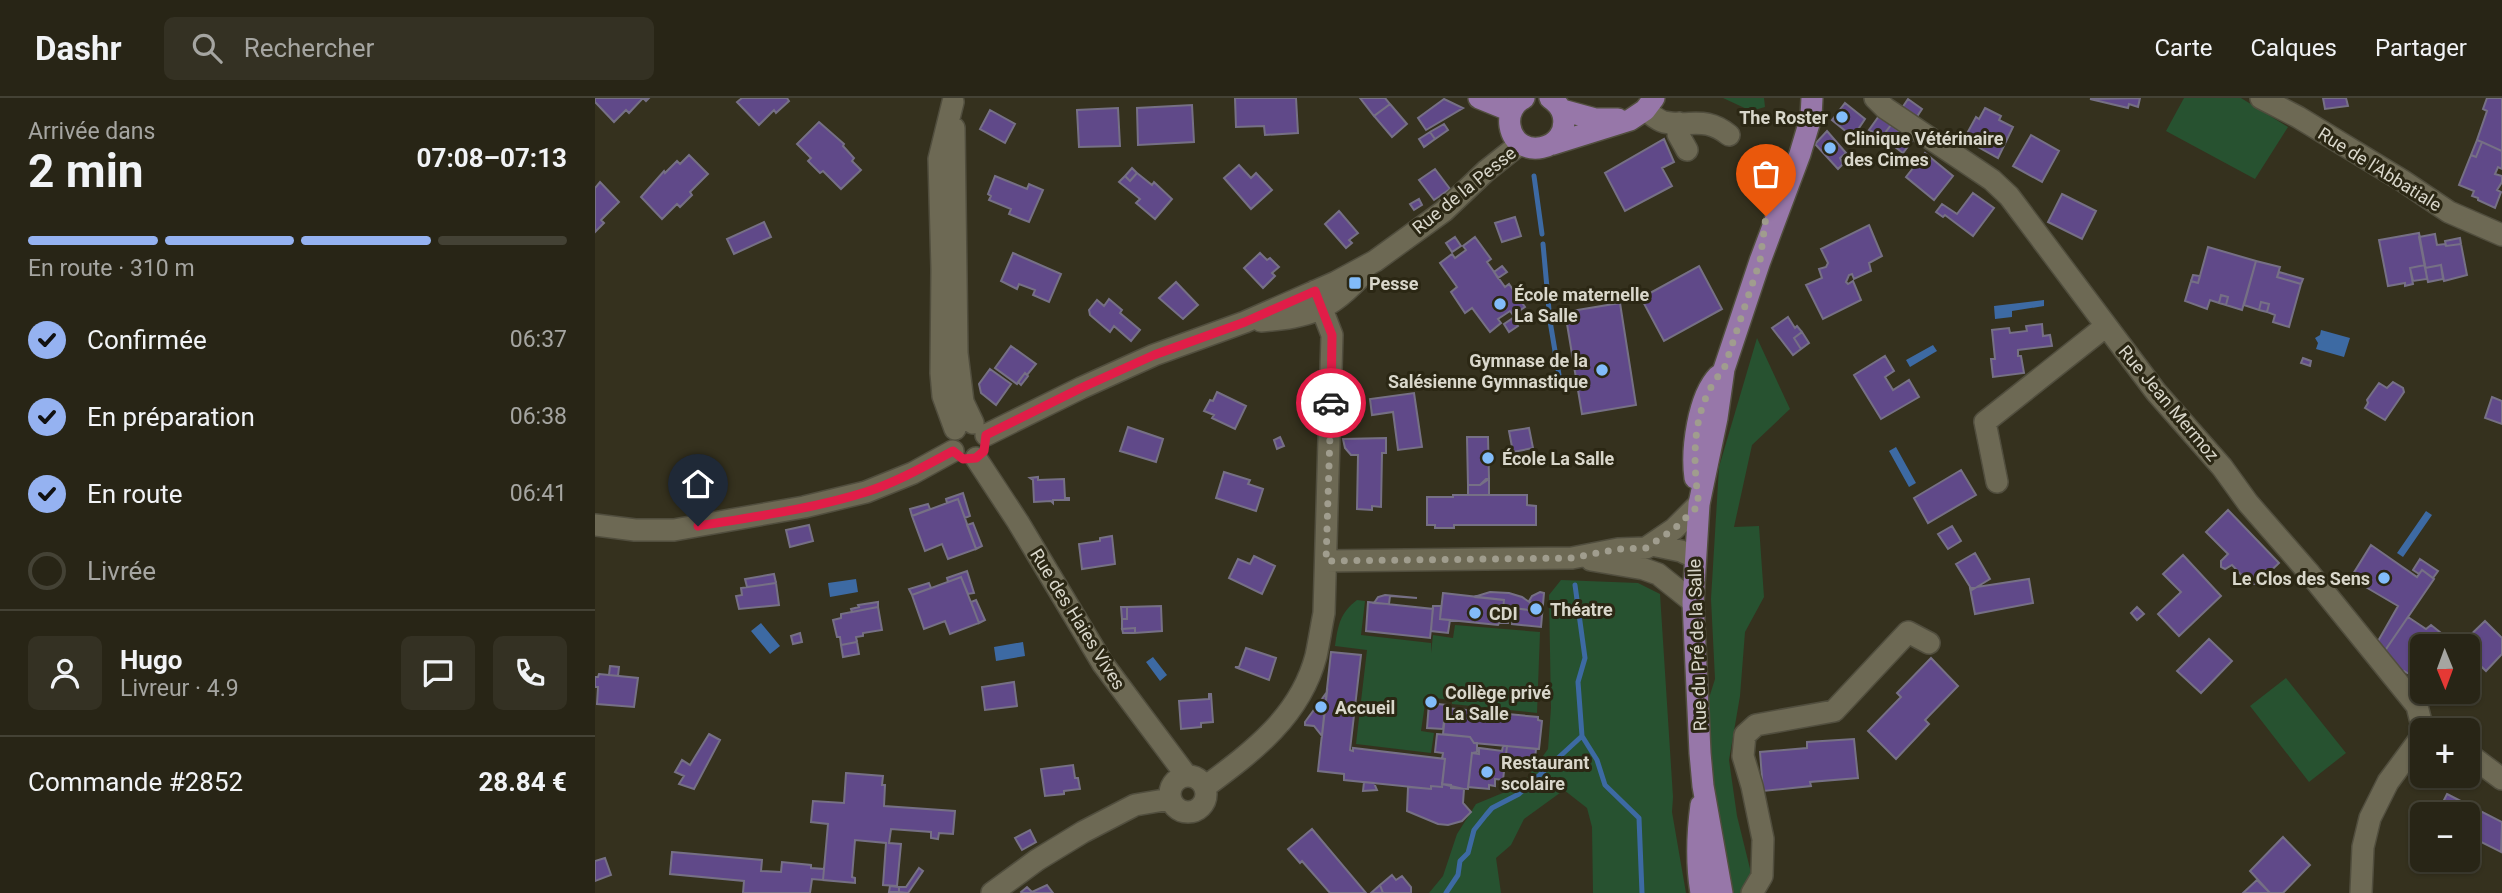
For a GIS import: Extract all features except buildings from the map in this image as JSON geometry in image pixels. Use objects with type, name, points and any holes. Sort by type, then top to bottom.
[{"type":"main road","points":[[1479,98],[1518,105],[1509,123],[1520,144],[1531,149],[1541,149],[1643,109]]},
{"type":"main road","name":"Rue du Pré de la Salle","points":[[1760,261],[1766,216],[1800,115],[1799,98]]},
{"type":"main road","name":"Rue du Pré de la Salle","points":[[1722,893],[1703,786],[1693,602],[1699,505],[1724,369],[1760,261],[1800,155],[1811,117],[1812,98]]},
{"type":"main road","points":[[1556,104],[1595,119],[1643,109]]},
{"type":"main road","points":[[1553,144],[1561,135],[1564,123],[1556,104]]},
{"type":"main road","name":"Rue du Pré de la Salle","points":[[1701,893],[1697,874],[1697,837],[1703,786]]},
{"type":"street","name":"Rue Jean Mermoz","points":[[1875,98],[1885,108],[1992,180],[2010,196],[2156,393],[2206,448],[2248,503],[2310,574],[2417,706],[2420,718]]},
{"type":"street","name":"Rue de l'Abbatiale","points":[[2260,98],[2310,124],[2449,212],[2502,235]]},
{"type":"street","points":[[953,100],[939,159],[943,396],[971,429],[984,451],[976,458],[963,459],[953,451],[950,442],[971,429]]},
{"type":"street","points":[[1643,109],[1666,122],[1706,122],[1728,135]]},
{"type":"street","points":[[1679,122],[1678,134],[1687,150]]},
{"type":"street","name":"Rue de la Pesse","points":[[971,429],[1245,322],[1293,318],[1319,300],[1341,298],[1375,261],[1444,211],[1520,144]]},
{"type":"street","points":[[1205,787],[1263,742],[1296,701],[1315,659],[1324,613],[1332,335],[1319,300]]},
{"type":"street","points":[[1997,482],[1985,422],[2106,326]]},
{"type":"street","points":[[595,525],[635,530],[674,530],[804,507],[866,492],[913,473],[953,451]]},
{"type":"street","name":"Rue des Haies Vives","points":[[976,458],[1018,522],[1103,664],[1186,775]]},
{"type":"street","points":[[1652,545],[1699,505]]},
{"type":"street","points":[[1326,561],[1572,558],[1652,545],[1681,551],[1694,557]]},
{"type":"street","points":[[1658,574],[1694,557]]},
{"type":"street","points":[[1572,558],[1630,566],[1658,574],[1693,602]]},
{"type":"street","points":[[1752,893],[1762,876],[1763,839],[1743,756],[1745,735],[1756,725],[1834,710],[1908,632],[1929,643]]},
{"type":"street","points":[[2361,893],[2363,847],[2369,818],[2388,782],[2410,754]]},
{"type":"street","points":[[2480,763],[2502,779]]},
{"type":"street","points":[[1186,775],[1197,778],[1205,787],[1206,799],[1194,811],[1176,808],[1170,799],[1172,783],[1186,775]]},
{"type":"street","points":[[992,893],[1037,860],[1100,822],[1135,805],[1170,799]]},
{"type":"green space","points":[[1723,98],[1764,98],[1765,107],[1751,111]]},
{"type":"green space","points":[[2184,98],[2241,98],[2288,127],[2255,179],[2166,131]]},
{"type":"green space","points":[[1757,338],[1790,409],[1752,445],[1734,527],[1759,526],[1764,597],[1745,632],[1740,696],[1729,760],[1737,816],[1756,893],[1725,893],[1704,714],[1715,679],[1711,599],[1719,467]]},
{"type":"green space","points":[[1561,580],[1638,583],[1660,594],[1672,812],[1686,893],[1593,893],[1592,827],[1587,808],[1564,790],[1524,819],[1511,845],[1496,858],[1501,893],[1429,893],[1443,876],[1457,834],[1476,804],[1522,785],[1548,749],[1551,708],[1549,595]]},
{"type":"green space","points":[[1357,600],[1365,601],[1361,635],[1431,643],[1431,653],[1433,635],[1453,638],[1455,625],[1540,632],[1537,713],[1452,704],[1452,700],[1426,697],[1421,731],[1434,733],[1431,753],[1356,744],[1367,650],[1335,646],[1341,620]]},
{"type":"green space","points":[[2286,678],[2346,753],[2309,782],[2250,706]]},
{"type":"water","points":[[2044,300],[2044,306],[2012,311],[2012,317],[1995,319],[1994,306]]},
{"type":"water","points":[[2321,330],[2350,338],[2344,357],[2316,349],[2318,343],[2315,338],[2320,335]]},
{"type":"water","points":[[1933,345],[1937,351],[1910,367],[1906,360]]},
{"type":"water","points":[[1896,447],[1916,483],[1909,487],[1889,451]]},
{"type":"water","points":[[2426,511],[2432,515],[2403,557],[2397,553]]},
{"type":"water","points":[[856,579],[858,592],[830,597],[828,583]]},
{"type":"water","points":[[761,623],[780,646],[770,654],[751,631]]},
{"type":"water","points":[[1023,642],[1025,656],[996,661],[994,647]]},
{"type":"water","points":[[1153,657],[1167,675],[1160,681],[1146,662]]},
{"type":"waterway","points":[[1534,176],[1542,234]]},
{"type":"waterway","points":[[1543,244],[1550,321],[1561,387]]},
{"type":"waterway","points":[[1575,585],[1585,658],[1578,682],[1582,736],[1597,760],[1605,785],[1639,818],[1642,893]]},
{"type":"waterway","points":[[1446,893],[1458,875],[1460,861],[1468,853],[1474,830],[1492,808],[1519,794],[1582,736]]},
{"type":"way so far","points":[[1331,403],[1326,561],[1572,558],[1618,549],[1646,548],[1674,529],[1699,505],[1694,469],[1700,419],[1706,394],[1724,369],[1760,261],[1766,216]]},
{"type":"place","name":"The Roster","points":[[1842,117]]},
{"type":"place","name":"Clinique Vétérinaire des Cimes","points":[[1830,148]]},
{"type":"place","name":"Pesse","points":[[1355,283]]},
{"type":"place","name":"École maternelle La Salle","points":[[1500,304]]},
{"type":"place","name":"Gymnase de la Salésienne Gymnastique","points":[[1602,370]]},
{"type":"place","name":"École La Salle","points":[[1488,458]]},
{"type":"place","name":"Le Clos des Sens","points":[[2384,578]]},
{"type":"place","name":"Théatre","points":[[1536,609]]},
{"type":"place","name":"CDI","points":[[1475,613]]},
{"type":"place","name":"Collège privé La Salle","points":[[1431,702]]},
{"type":"place","name":"Accueil","points":[[1321,707]]},
{"type":"place","name":"Restaurant scolaire","points":[[1487,772]]},
{"type":"route","points":[[698,526],[804,507],[866,492],[913,473],[953,451],[963,459],[976,458],[984,451],[986,435],[1081,388],[1154,355],[1245,322],[1315,291],[1332,335],[1331,403]]}]
